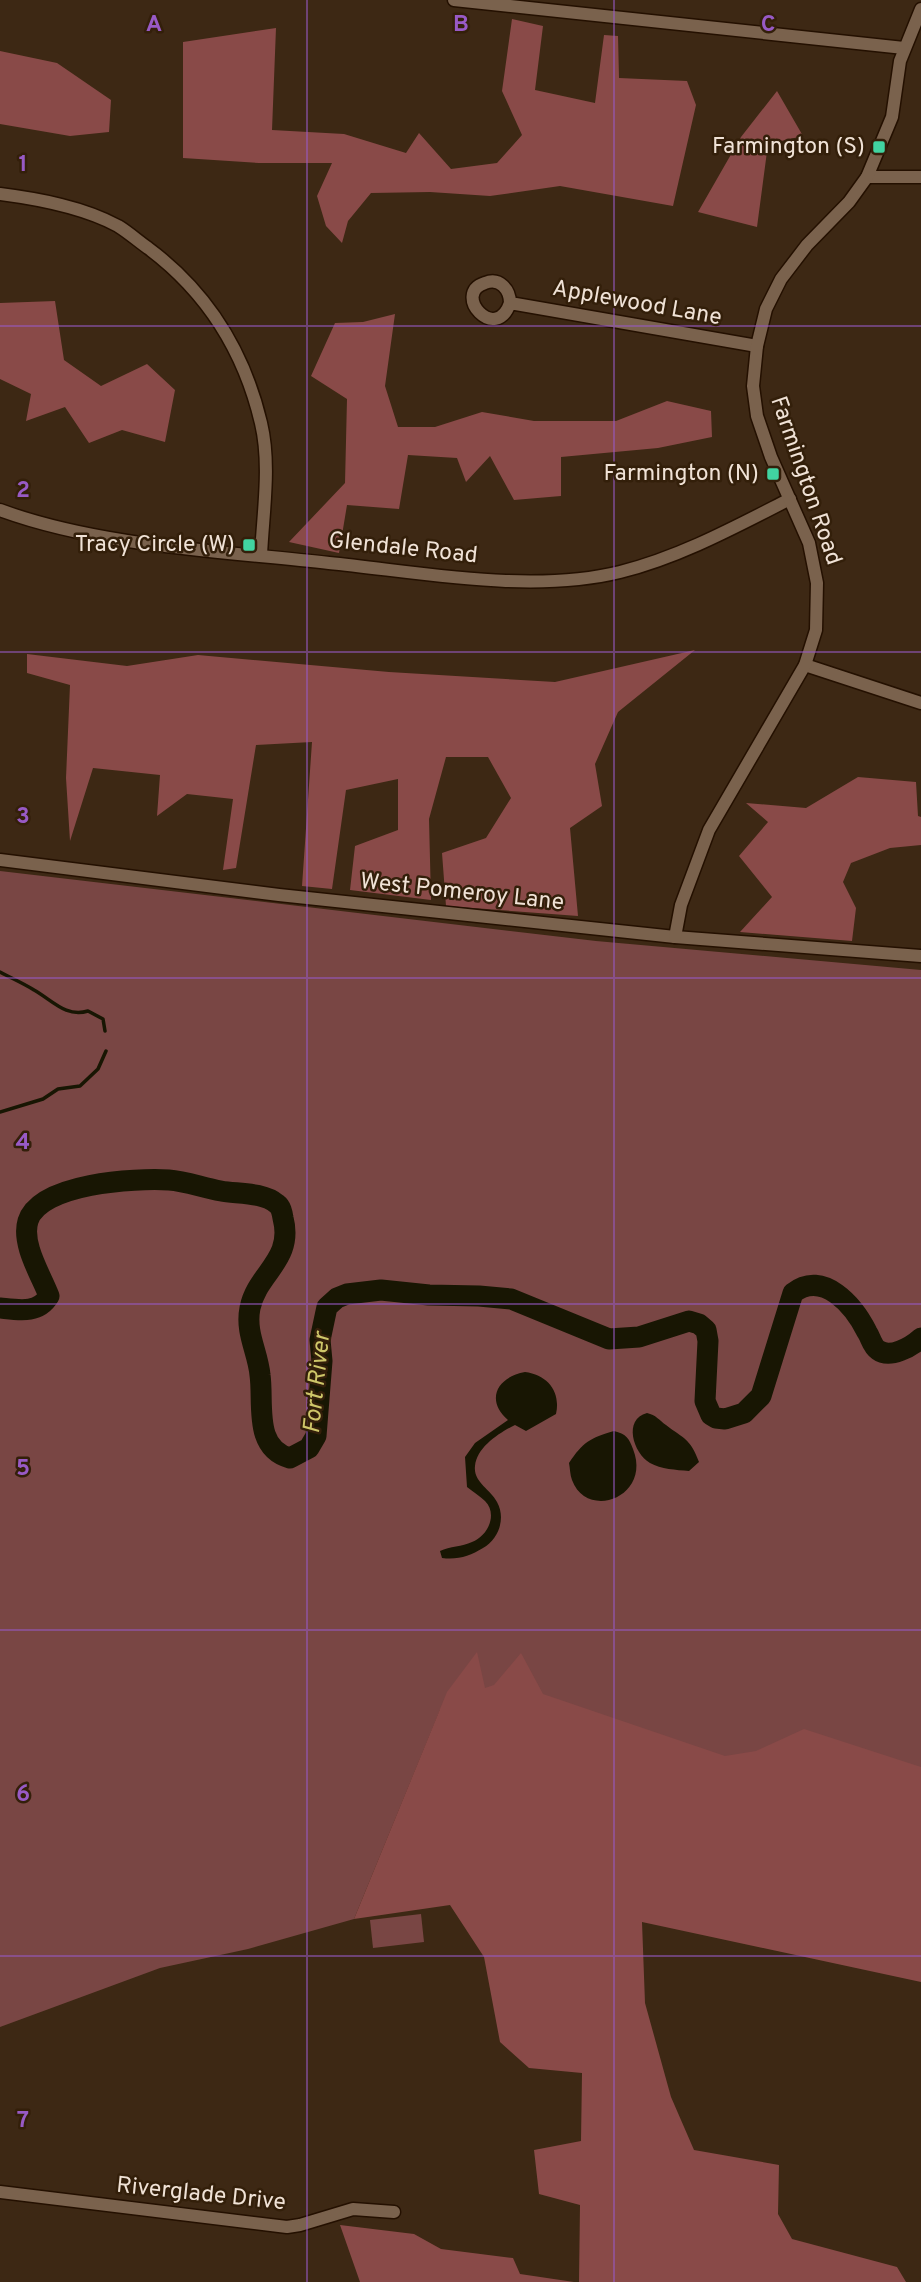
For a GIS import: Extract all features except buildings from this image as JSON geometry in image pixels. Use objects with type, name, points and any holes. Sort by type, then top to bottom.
[{"type":"street","points":[[454,0],[904,48]]},
{"type":"street","name":"Farmington Road","points":[[675,937],[681,905],[709,830],[805,665],[816,630],[817,583],[809,543],[771,457],[757,416],[753,386],[757,346],[766,309],[781,279],[807,245],[849,202],[867,177],[892,117],[904,48],[917,24],[921,9]]},
{"type":"street","points":[[867,177],[921,177]]},
{"type":"street","points":[[0,194],[77,210],[118,227],[168,263],[190,283],[216,315],[232,341],[245,372],[261,424],[266,474],[261,555]]},
{"type":"street","name":"Applewood Lane","points":[[510,303],[757,346]]},
{"type":"street","name":"Glendale Road","points":[[0,510],[26,520],[103,538],[502,580],[570,580],[619,572],[666,558],[709,540],[790,499]]},
{"type":"street","points":[[805,665],[921,704]]},
{"type":"street","name":"West Pomeroy Lane","points":[[0,860],[279,895],[675,937],[921,956]]},
{"type":"street","name":"Riverglade Drive","points":[[0,2192],[287,2227],[353,2209],[394,2212]]},
{"type":"shaded area","points":[[512,19],[543,26],[535,90],[595,103],[604,35],[618,36],[619,78],[687,81],[696,105],[673,206],[560,186],[490,196],[430,192],[371,193],[348,221],[342,243],[326,226],[317,196],[332,163],[259,163],[183,158],[183,42],[276,28],[272,130],[344,134],[406,153],[419,133],[451,169],[497,163],[522,135],[502,91]]},
{"type":"shaded area","points":[[0,51],[57,63],[111,100],[109,132],[70,136],[0,124]]},
{"type":"shaded area","points":[[777,91],[803,136],[768,144],[757,227],[698,212],[741,137]]},
{"type":"shaded area","points":[[55,301],[64,360],[101,386],[147,364],[175,390],[165,442],[122,430],[89,443],[65,407],[26,421],[31,394],[0,379],[0,303]]},
{"type":"shaded area","points":[[395,314],[385,386],[398,427],[435,427],[482,412],[534,421],[616,421],[667,401],[711,411],[712,437],[658,448],[561,457],[561,496],[514,500],[490,456],[466,482],[457,458],[408,455],[399,509],[347,505],[339,553],[289,542],[345,483],[347,399],[311,376],[335,323],[363,322]]},
{"type":"shaded area","points":[[695,650],[618,712],[595,764],[602,806],[570,828],[578,916],[446,906],[442,853],[486,838],[511,798],[488,757],[446,757],[429,819],[431,900],[350,890],[355,846],[398,830],[398,779],[346,790],[332,889],[302,886],[312,742],[256,745],[236,868],[223,870],[233,799],[187,794],[157,816],[160,775],[93,768],[70,841],[66,778],[70,685],[27,673],[27,654],[127,666],[198,655],[389,672],[555,682]]},
{"type":"shaded area","points":[[858,777],[916,782],[918,816],[921,817],[921,845],[890,848],[851,863],[843,882],[856,908],[852,941],[740,932],[772,897],[739,856],[768,822],[746,803],[806,808]]},
{"type":"shaded area","points":[[0,871],[596,941],[921,970],[921,1823],[440,1710],[354,1919],[248,1949],[160,1968],[0,2027]]},
{"type":"shaded area","points":[[525,1372],[540,1377],[551,1386],[556,1399],[556,1414],[526,1431],[515,1425],[484,1447],[477,1459],[475,1472],[500,1508],[501,1521],[497,1534],[489,1544],[469,1555],[442,1558],[440,1551],[468,1544],[487,1530],[491,1512],[483,1499],[467,1487],[465,1457],[475,1443],[508,1420],[497,1405],[497,1390],[507,1379]]},
{"type":"shaded area","points":[[647,1413],[689,1443],[699,1462],[689,1471],[654,1465],[639,1452],[633,1429],[640,1416]]},
{"type":"shaded area","points":[[614,1431],[624,1435],[632,1445],[636,1466],[634,1480],[626,1491],[615,1498],[603,1501],[591,1499],[580,1492],[572,1480],[569,1463],[588,1442]]},
{"type":"shaded area","points":[[477,1652],[485,1688],[494,1685],[521,1653],[543,1694],[725,1756],[756,1751],[804,1729],[921,1767],[921,1982],[642,1922],[645,2003],[671,2097],[694,2150],[779,2165],[778,2214],[792,2239],[897,2267],[906,2282],[579,2282],[580,2205],[539,2194],[534,2150],[581,2141],[582,2073],[529,2068],[500,2042],[484,1957],[450,1905],[354,1919],[447,1692]]},
{"type":"shaded area","points":[[421,1914],[424,1942],[373,1948],[370,1920]]},
{"type":"shaded area","points":[[340,2225],[414,2234],[441,2249],[513,2258],[520,2274],[574,2282],[360,2282]]},
{"type":"waterway","points":[[0,972],[66,1010],[80,1013],[88,1011],[103,1019],[105,1031]]},
{"type":"waterway","points":[[0,1112],[43,1099],[58,1089],[80,1086],[98,1069],[106,1051]]},
{"type":"waterway","name":"Fort River","points":[[0,1308],[34,1308],[45,1302],[49,1296],[29,1249],[27,1230],[28,1221],[36,1208],[50,1198],[69,1191],[113,1182],[169,1180],[221,1191],[257,1195],[271,1200],[282,1212],[285,1232],[283,1245],[254,1296],[249,1326],[259,1367],[265,1435],[278,1453],[290,1458],[309,1448],[316,1436],[322,1361],[320,1340],[327,1307],[347,1294],[381,1290],[511,1299],[609,1339],[639,1337],[689,1321],[699,1324],[706,1330],[708,1341],[705,1401],[711,1415],[725,1419],[744,1413],[761,1396],[793,1293],[804,1287],[815,1285],[826,1288],[846,1302],[878,1350],[894,1353],[921,1338]]},
{"type":"place","name":"Farmington (S)","points":[[879,147]]},
{"type":"place","name":"Farmington (N)","points":[[773,474]]},
{"type":"place","name":"Tracy Circle (W)","points":[[249,545]]}]
